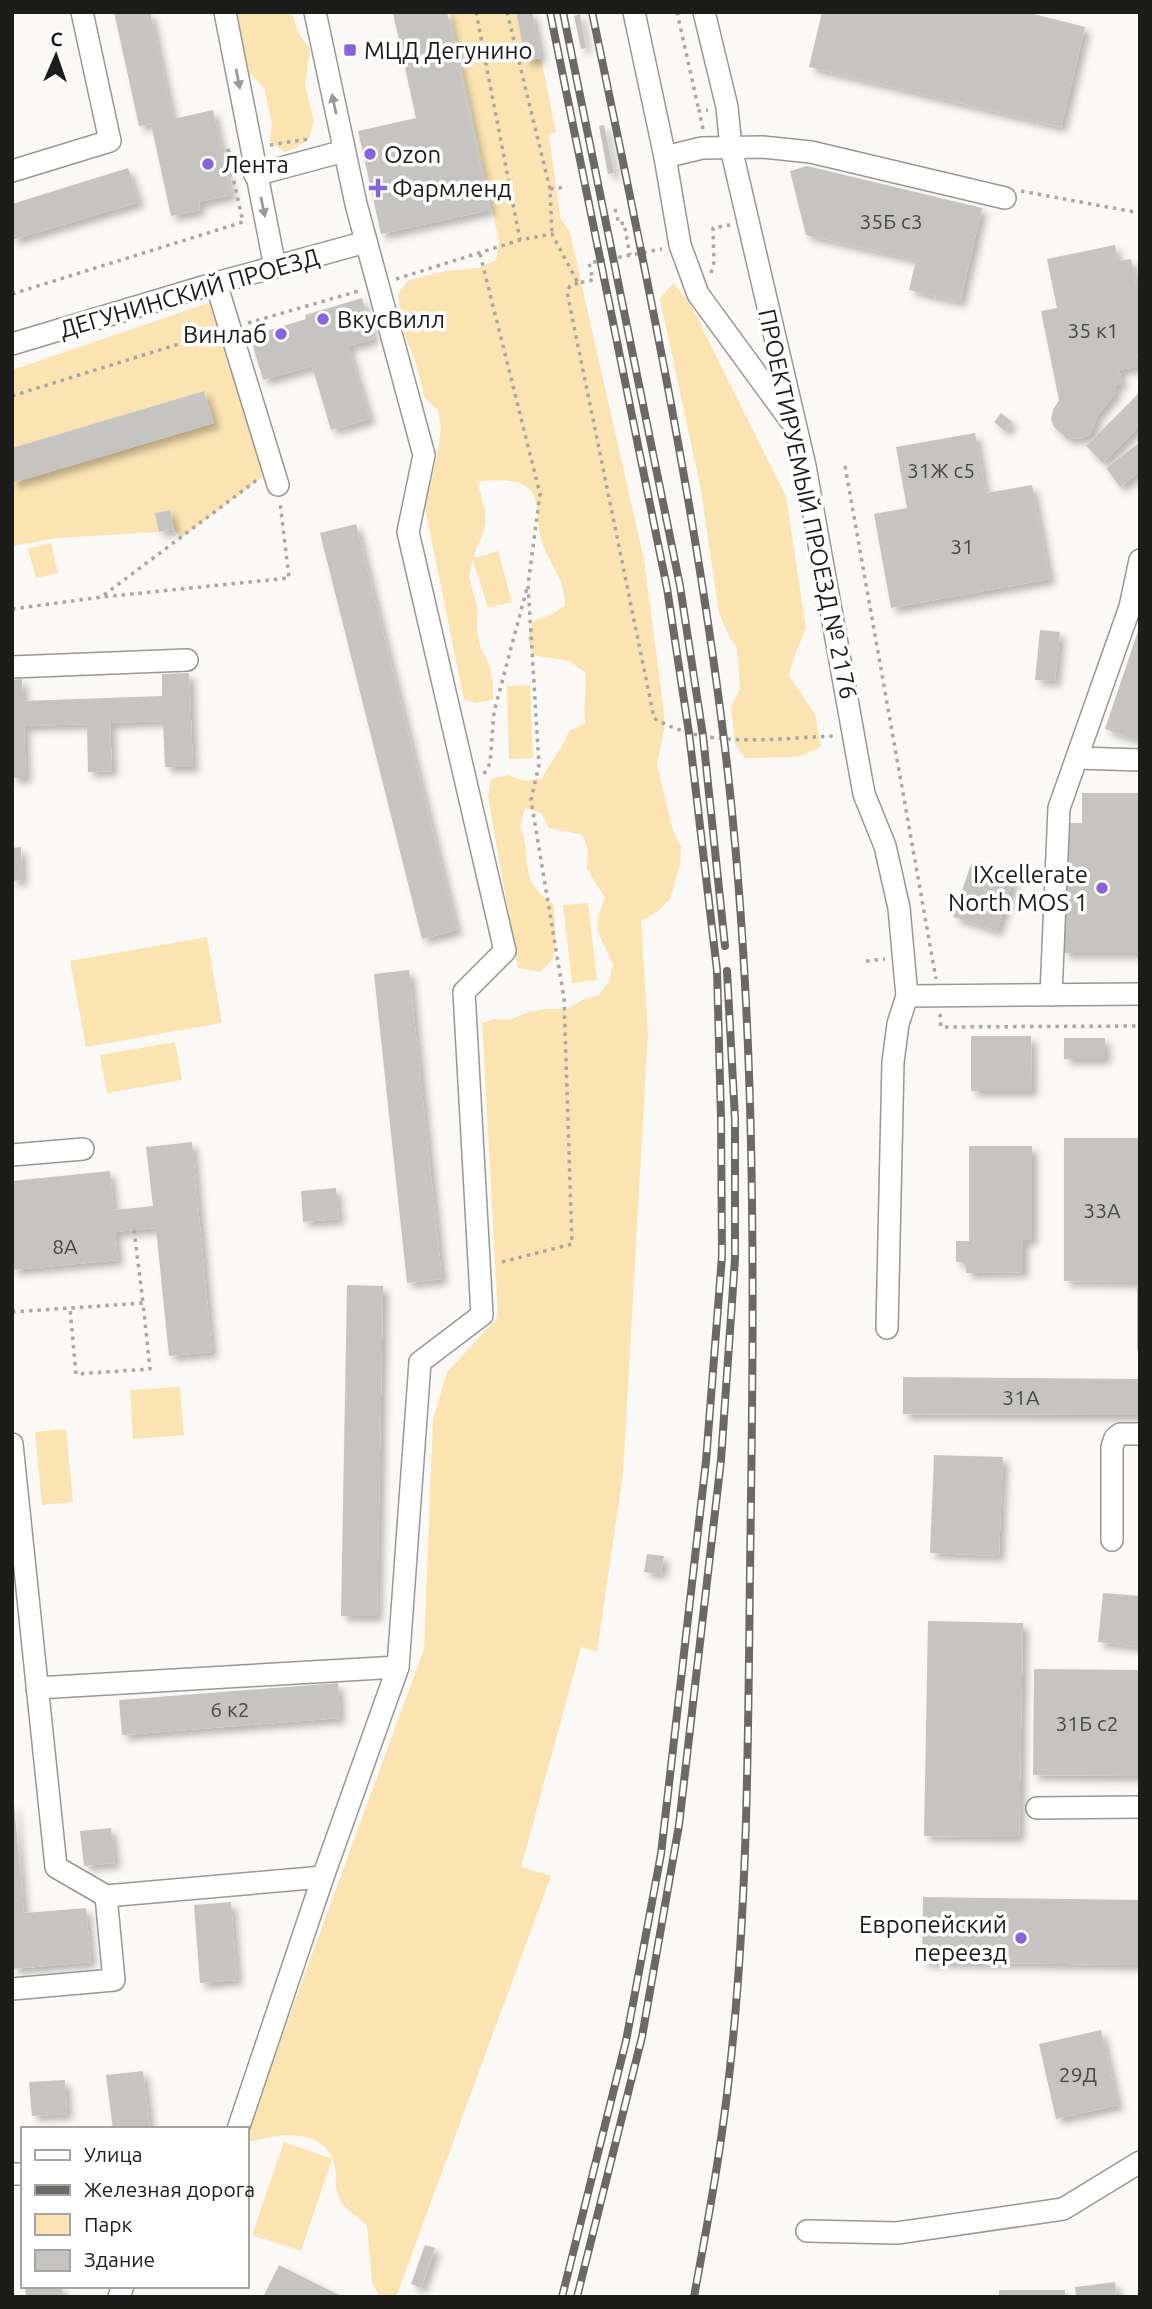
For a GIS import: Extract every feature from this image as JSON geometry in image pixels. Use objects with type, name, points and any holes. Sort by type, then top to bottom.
[{"type":"street","points":[[12,171],[110,141],[82,12]]},
{"type":"street","points":[[225,12],[275,267]]},
{"type":"street","points":[[239,2127],[323,1877],[398,1667],[420,1362],[482,1315],[464,992],[505,951],[408,533],[424,455],[366,242],[315,12]]},
{"type":"street","points":[[634,12],[665,157],[680,245],[698,293],[796,427]]},
{"type":"street","name":"ПРОЕКТИРУЕМЫЙ ПРОЕЗД № 2176","points":[[704,12],[727,107],[731,148],[813,504],[864,794],[885,846],[899,908],[907,996]]},
{"type":"street","points":[[665,157],[702,148],[762,147],[811,152],[1005,198]]},
{"type":"street","points":[[256,175],[344,151]]},
{"type":"street","name":"ДЕГУНИНСКИЙ ПРОЕЗД","points":[[12,344],[216,283],[366,242]]},
{"type":"street","points":[[216,283],[275,477]]},
{"type":"street","points":[[1051,995],[1059,808],[1130,607],[1140,560]]},
{"type":"street","points":[[12,667],[187,660]]},
{"type":"street","points":[[1078,758],[1140,760]]},
{"type":"street","points":[[887,1328],[894,1062],[898,1024],[907,996],[1140,994]]},
{"type":"street","points":[[12,1155],[83,1149]]},
{"type":"street","points":[[1112,1540],[1112,1447],[1119,1434],[1140,1434]]},
{"type":"street","points":[[12,1444],[55,1867],[106,1896],[323,1877]]},
{"type":"street","points":[[37,1688],[398,1667]]},
{"type":"street","points":[[1037,1808],[1140,1807]]},
{"type":"street","points":[[12,1989],[114,1980],[106,1896]]},
{"type":"street","points":[[807,2231],[897,2233],[1063,2209],[1140,2162]]},
{"type":"path","points":[[476,12],[520,240]]},
{"type":"path","points":[[508,12],[550,190],[552,234],[578,283]]},
{"type":"path","points":[[677,12],[699,111]]},
{"type":"path","points":[[265,146],[310,139]]},
{"type":"path","points":[[12,294],[243,222],[227,151],[235,149]]},
{"type":"path","points":[[550,190],[567,187]]},
{"type":"path","points":[[615,209],[619,225],[624,223],[631,255]]},
{"type":"path","points":[[698,293],[706,289],[714,262],[713,228],[749,220]]},
{"type":"path","points":[[12,396],[520,240],[552,234]]},
{"type":"path","points":[[667,248],[589,263],[593,281],[570,286],[566,292],[654,718],[671,728],[724,739],[855,735]]},
{"type":"path","points":[[467,789],[481,780],[489,763],[494,712],[528,585],[540,494],[480,254]]},
{"type":"path","points":[[845,466],[936,971],[941,1027],[1140,1026]]},
{"type":"path","points":[[12,609],[289,578],[275,477],[102,597]]},
{"type":"path","points":[[480,1268],[572,1244],[564,998],[531,800],[539,765],[528,585]]},
{"type":"path","points":[[70,1308],[76,1374],[150,1368],[134,1230]]},
{"type":"path","points":[[12,1312],[143,1303]]},
{"type":"green space","points":[[234,12],[291,12],[299,34],[310,49],[305,85],[314,121],[309,139],[294,149],[284,152],[270,141],[272,123],[264,88],[247,70]]},
{"type":"green space","points":[[450,12],[516,12],[526,61],[541,58],[556,132],[549,134],[560,217],[570,233],[644,560],[664,712],[664,730],[657,765],[673,831],[681,847],[680,865],[670,899],[657,912],[641,921],[648,1033],[623,1474],[597,1652],[581,1647],[521,1867],[551,1876],[396,2297],[380,2297],[372,2283],[367,2225],[341,2202],[335,2166],[329,2151],[317,2141],[301,2136],[284,2135],[248,2141],[248,2129],[424,1649],[433,1419],[447,1372],[498,1317],[482,1023],[494,1019],[512,1019],[547,1009],[567,1009],[582,1000],[599,995],[609,981],[613,964],[598,932],[598,919],[605,898],[587,869],[588,851],[583,835],[549,828],[541,813],[525,808],[520,826],[530,878],[534,886],[553,904],[555,938],[553,959],[540,972],[518,968],[488,796],[491,779],[508,775],[524,781],[542,778],[569,731],[585,723],[585,672],[569,661],[533,655],[528,638],[533,621],[565,606],[562,586],[541,539],[534,497],[527,487],[516,482],[478,482],[486,520],[474,558],[498,551],[512,602],[488,608],[473,560],[469,577],[478,610],[480,647],[489,664],[493,682],[493,700],[475,703],[464,700],[425,508],[441,427],[438,410],[425,398],[402,328],[398,294],[409,280],[445,271],[479,268],[496,260],[499,242]]},
{"type":"green space","points":[[673,283],[690,303],[786,497],[806,628],[789,676],[815,714],[821,747],[799,757],[745,758],[735,744],[731,706],[740,689],[737,648],[719,613],[701,490],[660,299]]},
{"type":"green space","points":[[220,299],[273,469],[181,538],[174,529],[170,510],[156,513],[159,532],[57,538],[12,546],[12,483],[214,423],[204,391],[12,448],[12,370]]},
{"type":"green space","points":[[51,543],[58,573],[36,578],[28,549]]},
{"type":"green space","points":[[530,685],[533,758],[509,759],[507,686]]},
{"type":"green space","points":[[588,903],[597,980],[572,983],[563,905]]},
{"type":"green space","points":[[207,937],[222,1023],[86,1047],[70,961]]},
{"type":"green space","points":[[175,1042],[182,1080],[107,1093],[100,1055]]},
{"type":"green space","points":[[180,1387],[184,1435],[133,1439],[130,1390]]},
{"type":"green space","points":[[66,1429],[73,1502],[42,1505],[35,1432]]},
{"type":"green space","points":[[284,2142],[332,2159],[301,2251],[252,2235]]},
{"type":"building","points":[[114,12],[150,12],[173,119],[213,110],[231,195],[199,202],[200,210],[171,216],[151,124],[139,126]]},
{"type":"building","points":[[447,12],[490,210],[381,234],[358,131],[416,118],[393,13]]},
{"type":"building","points":[[516,12],[532,12],[541,58],[526,61]]},
{"type":"building","points":[[822,12],[1025,12],[1085,27],[1061,127],[809,67]]},
{"type":"building","points":[[580,14],[586,48],[581,49],[574,16]]},
{"type":"building","points":[[604,125],[614,173],[608,174],[599,126]]},
{"type":"building","points":[[807,166],[982,208],[960,302],[909,290],[916,260],[806,235],[790,171]]},
{"type":"building","points":[[128,168],[139,202],[12,240],[12,204]]},
{"type":"building","points":[[1115,245],[1118,261],[1131,259],[1136,284],[1140,283],[1140,349],[1136,350],[1140,366],[1119,370],[1122,383],[1115,385],[1116,392],[1097,416],[1091,433],[1084,438],[1067,439],[1054,427],[1051,419],[1059,400],[1041,311],[1057,308],[1047,259]]},
{"type":"building","points":[[362,298],[374,339],[348,346],[370,419],[331,430],[312,366],[263,380],[250,336],[306,319],[305,315]]},
{"type":"building","points":[[204,391],[214,423],[12,483],[12,448]]},
{"type":"building","points":[[1140,392],[1140,425],[1103,463],[1086,446]]},
{"type":"building","points":[[1001,413],[1012,422],[1005,431],[994,422]]},
{"type":"building","points":[[975,433],[986,493],[1032,485],[1050,579],[891,608],[874,514],[907,508],[896,447]]},
{"type":"building","points":[[1140,442],[1140,471],[1120,487],[1106,468]]},
{"type":"building","points":[[170,510],[174,529],[159,532],[155,513]]},
{"type":"building","points":[[356,524],[457,930],[422,939],[320,533]]},
{"type":"building","points":[[1140,628],[1140,741],[1105,729]]},
{"type":"building","points":[[1040,630],[1060,632],[1055,681],[1035,680]]},
{"type":"building","points":[[189,673],[193,767],[165,767],[163,721],[110,723],[112,771],[88,772],[87,724],[24,726],[26,778],[12,778],[12,680],[22,679],[23,701],[162,696],[162,674]]},
{"type":"building","name":"IXcellerate North MOS 1","points":[[1082,793],[1140,793],[1140,953],[1063,953],[1063,823],[1082,823]]},
{"type":"building","points":[[21,847],[22,880],[12,881],[12,848]]},
{"type":"building","points":[[971,864],[1014,879],[997,931],[953,917]]},
{"type":"building","points":[[409,970],[442,1279],[407,1283],[374,974]]},
{"type":"building","points":[[971,1036],[1031,1036],[1032,1091],[971,1091]]},
{"type":"building","points":[[1064,1038],[1105,1038],[1105,1059],[1064,1059]]},
{"type":"building","points":[[1064,1138],[1140,1138],[1140,1350],[1137,1350],[1137,1282],[1064,1281]]},
{"type":"building","points":[[192,1142],[212,1352],[169,1356],[156,1228],[115,1232],[118,1260],[12,1270],[12,1181],[110,1171],[114,1210],[153,1206],[146,1147]]},
{"type":"building","points":[[969,1146],[1032,1146],[1032,1240],[1023,1240],[1023,1272],[966,1273],[966,1262],[956,1262],[956,1241],[969,1241]]},
{"type":"building","points":[[336,1188],[339,1219],[303,1222],[301,1191]]},
{"type":"building","points":[[347,1285],[383,1286],[377,1616],[341,1616]]},
{"type":"building","points":[[903,1377],[1140,1379],[1140,1415],[903,1414]]},
{"type":"building","points":[[934,1455],[1003,1457],[999,1556],[930,1553]]},
{"type":"building","points":[[647,1554],[664,1556],[661,1574],[644,1572]]},
{"type":"building","points":[[1103,1593],[1140,1596],[1140,1647],[1098,1642]]},
{"type":"building","points":[[928,1621],[1023,1623],[1019,1837],[924,1836]]},
{"type":"building","points":[[1034,1669],[1140,1670],[1140,1776],[1033,1775]]},
{"type":"building","points":[[338,1683],[340,1718],[122,1735],[119,1700]]},
{"type":"building","points":[[12,1804],[24,1913],[86,1908],[91,1962],[12,1969]]},
{"type":"building","points":[[111,1828],[115,1863],[84,1866],[80,1831]]},
{"type":"building","points":[[923,1897],[1140,1900],[1140,1965],[922,1962]]},
{"type":"building","points":[[231,1902],[237,1980],[200,1983],[194,1905]]},
{"type":"building","points":[[1101,2030],[1118,2105],[1056,2119],[1039,2044]]},
{"type":"building","points":[[143,2071],[150,2127],[113,2127],[106,2075]]},
{"type":"building","points":[[65,2080],[67,2114],[32,2116],[29,2082]]},
{"type":"building","points":[[425,2245],[435,2248],[421,2288],[411,2284]]},
{"type":"building","points":[[279,2265],[343,2297],[263,2297]]},
{"type":"building","points":[[1115,2282],[1117,2297],[1076,2297],[1075,2287]]},
{"type":"building","points":[[25,2288],[62,2288],[63,2297],[26,2297]]},
{"type":"building","points":[[999,2290],[1065,2290],[1065,2297],[999,2297]]},
{"type":"railway","points":[[550,12],[667,588],[689,733],[717,970],[722,1256],[706,1461],[661,1854],[626,2041],[562,2297]]},
{"type":"railway","points":[[563,12],[680,586],[703,736],[725,946]]},
{"type":"railway","points":[[592,12],[666,375],[712,648],[735,844],[748,1051],[752,1364],[744,1882],[727,2097],[694,2297]]},
{"type":"railway","points":[[577,2297],[642,2037],[679,1825],[721,1460],[735,1259],[735,1119],[727,971]]},
{"type":"place","name":"МЦД Дегунино","points":[[350,50]]},
{"type":"place","name":"Ozon","points":[[370,154]]},
{"type":"place","name":"Лента","points":[[208,164]]},
{"type":"place","name":"Фармленд","points":[[378,188]]},
{"type":"place","name":"ВкусВилл","points":[[323,319]]},
{"type":"place","name":"Винлаб","points":[[281,334]]},
{"type":"place","name":"IXcellerate North MOS 1","points":[[1102,888]]},
{"type":"place","name":"Европейский переезд","points":[[1021,1938]]}]
